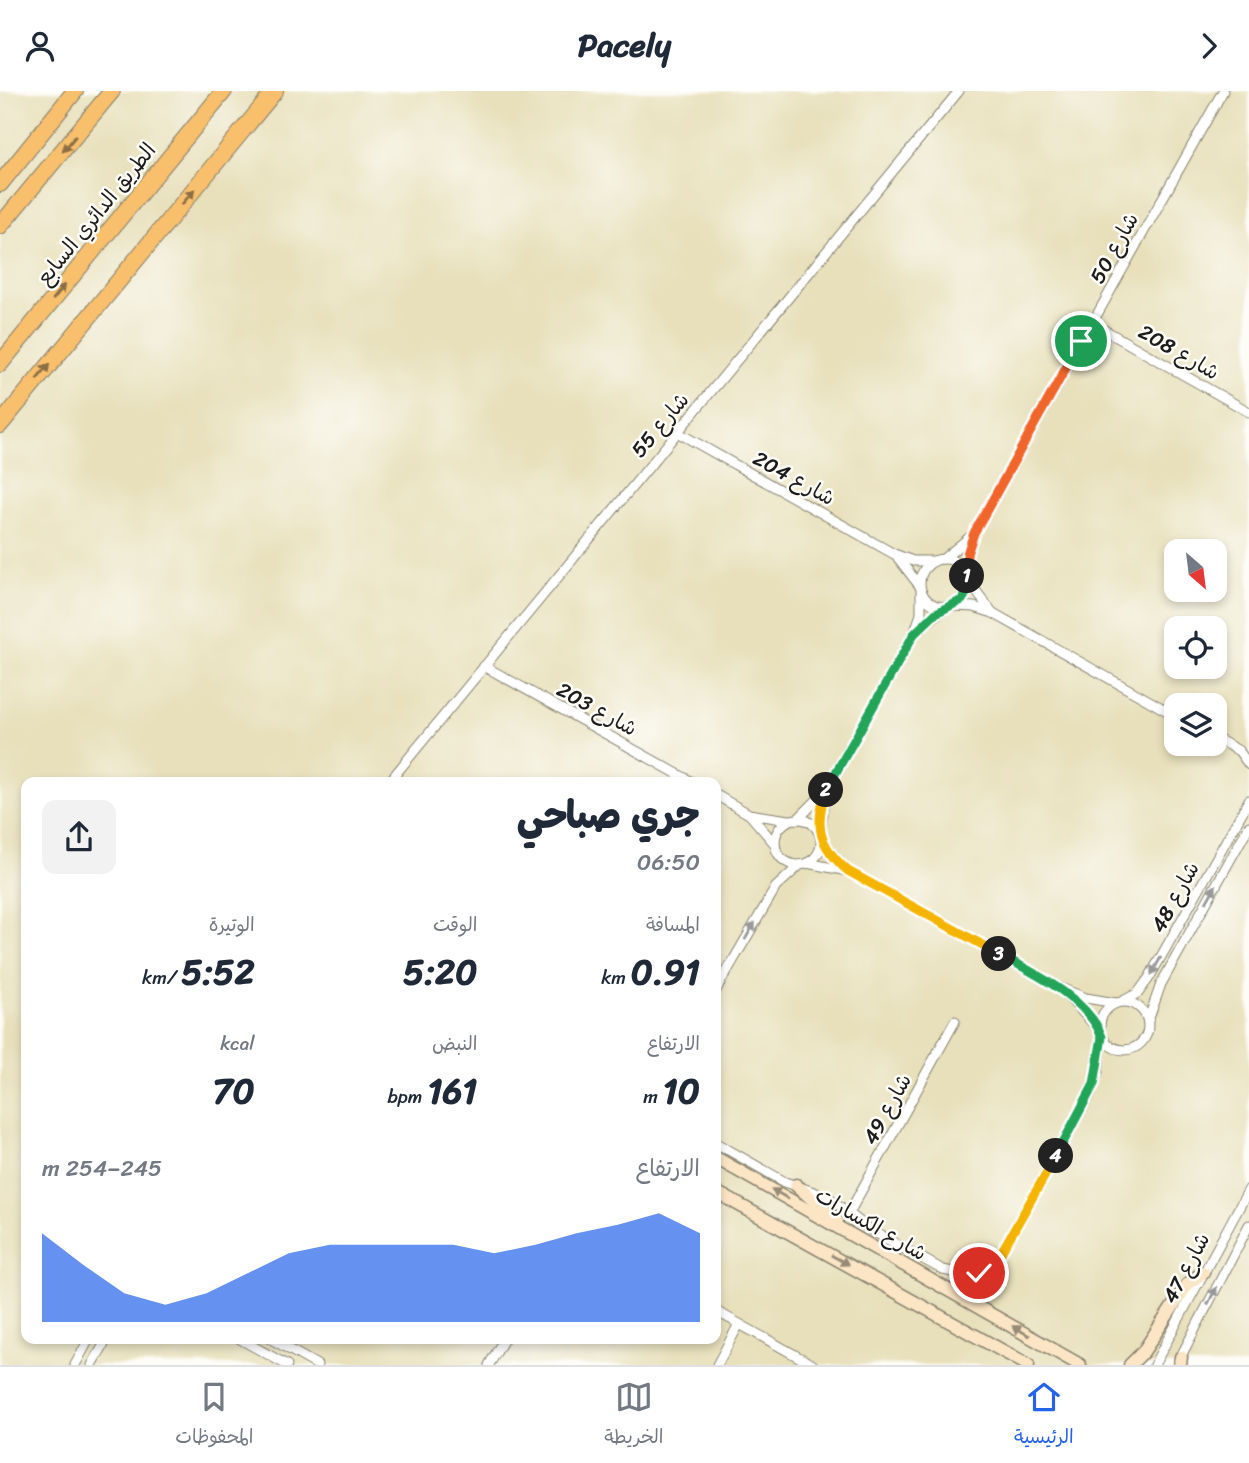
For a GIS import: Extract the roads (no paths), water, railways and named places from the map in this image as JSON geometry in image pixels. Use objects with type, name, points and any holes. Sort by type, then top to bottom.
[{"type":"highway","points":[[0,184],[75,91]]},
{"type":"highway","points":[[0,226],[112,91]]},
{"type":"highway","name":"الطريق الدائري السابع","points":[[0,364],[224,91]]},
{"type":"highway","points":[[0,425],[275,91]]},
{"type":"street","name":"شارع 55","points":[[393,777],[959,91]]},
{"type":"street","name":"شارع 50","points":[[968,579],[967,554],[974,533],[1223,91]]},
{"type":"street","name":"شارع 208","points":[[1092,323],[1249,412]]},
{"type":"street","name":"شارع 204","points":[[677,432],[894,554],[913,561],[938,560]]},
{"type":"street","name":"شارع 50","points":[[938,560],[974,533]]},
{"type":"street","name":"شارع 204","points":[[894,554],[920,589]]},
{"type":"street","points":[[775,844],[778,832],[825,792],[914,634],[921,614],[920,589],[923,571],[938,560],[958,563],[993,613]]},
{"type":"street","points":[[914,634],[967,592],[968,579]]},
{"type":"street","points":[[920,589],[931,604],[974,607],[993,613],[1164,709]]},
{"type":"street","name":"شارع 203","points":[[484,666],[683,777]]},
{"type":"street","points":[[1227,743],[1244,751],[1249,765]]},
{"type":"street","points":[[721,981],[776,887],[818,854],[825,792]]},
{"type":"street","points":[[721,798],[749,814],[775,844],[783,859],[848,871],[1058,987],[1086,998],[1138,1006],[1148,1021],[1145,1038],[1132,1049],[1115,1049],[1058,987]]},
{"type":"street","name":"شارع 48","points":[[1118,1003],[1138,993],[1149,978],[1249,800]]},
{"type":"street","points":[[749,814],[811,823],[848,871]]},
{"type":"street","name":"شارع 48","points":[[1148,1021],[1160,984],[1249,826]]},
{"type":"street","points":[[1101,1034],[1103,1014],[1118,1003]]},
{"type":"street","name":"شارع 49","points":[[849,1213],[954,1021]]},
{"type":"street","name":"شارع الكسارات","points":[[721,1146],[796,1185],[820,1193],[869,1229],[943,1270],[954,1275],[979,1273],[998,1258],[1087,1098],[1098,1072],[1101,1034]]},
{"type":"street","name":"شارع الكسارات","points":[[721,1161],[1080,1365]]},
{"type":"street","points":[[796,1185],[852,1235]]},
{"type":"street","name":"شارع 47","points":[[1154,1365],[1249,1189]]},
{"type":"street","points":[[721,1195],[1028,1365]]},
{"type":"street","name":"شارع 47","points":[[1179,1362],[1249,1224]]},
{"type":"street","points":[[1130,1365],[1143,1352],[1188,1285],[1203,1272]]},
{"type":"street","points":[[721,1314],[813,1365]]},
{"type":"street","points":[[717,1365],[739,1324]]},
{"type":"street","points":[[75,1365],[86,1344]]},
{"type":"street","points":[[92,1365],[104,1344]]},
{"type":"street","points":[[248,1344],[282,1364]]},
{"type":"street","points":[[280,1344],[317,1365]]},
{"type":"street","points":[[489,1365],[500,1344]]}]
